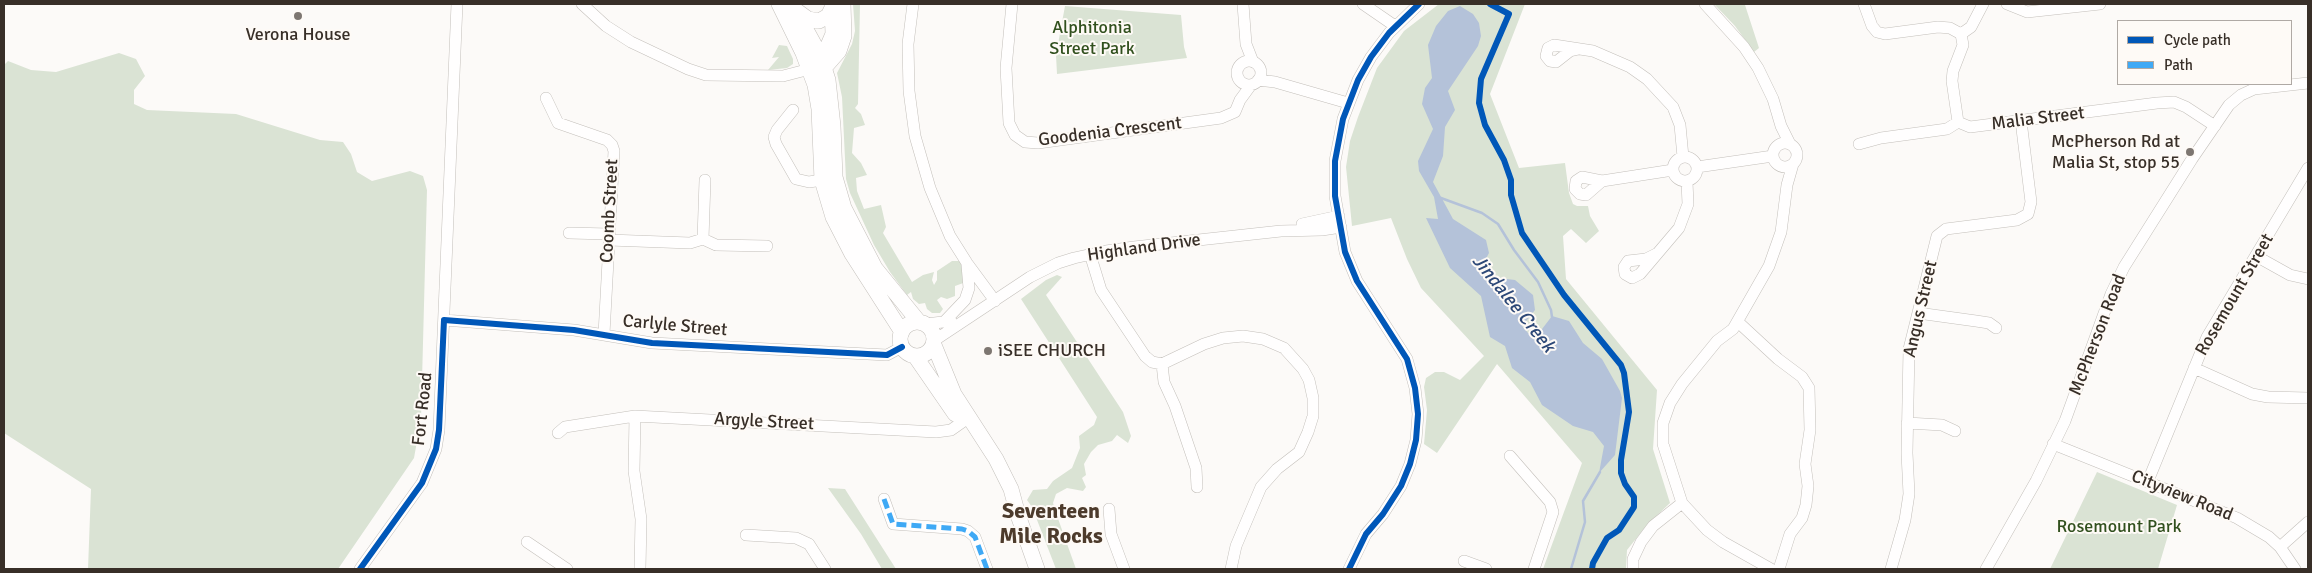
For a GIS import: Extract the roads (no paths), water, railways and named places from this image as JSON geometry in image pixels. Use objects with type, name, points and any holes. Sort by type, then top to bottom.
[{"type":"main road","points":[[780,4],[818,64],[822,180],[833,217],[846,244],[902,340],[906,352],[916,356],[965,420]]},
{"type":"main road","points":[[818,64],[837,55],[842,44],[844,36],[836,4]]},
{"type":"main road","points":[[794,7],[808,19],[819,21],[828,16],[836,4]]},
{"type":"main road","points":[[794,7],[832,103],[835,177],[841,199],[875,268],[922,323],[932,331],[934,342],[965,420],[1018,515],[1037,569]]},
{"type":"main road","points":[[902,340],[909,324],[922,323]]},
{"type":"main road","points":[[916,356],[927,354],[934,342]]},
{"type":"street","name":"Fort Road","points":[[360,569],[422,483],[436,449],[439,430],[457,4]]},
{"type":"street","points":[[582,4],[606,26],[631,42],[688,69],[706,75],[782,76],[818,64]]},
{"type":"street","points":[[913,4],[908,44],[909,91],[915,136],[930,188],[950,236],[967,263],[996,301]]},
{"type":"street","name":"Goodenia Crescent","points":[[1012,4],[1006,68],[1009,122],[1015,135],[1025,142],[1038,143],[1222,118],[1235,112],[1253,76],[1237,73],[1246,44]]},
{"type":"street","points":[[1243,4],[1246,44],[1253,76]]},
{"type":"street","points":[[1349,569],[1366,534],[1383,514],[1404,478],[1410,464],[1416,440],[1418,414],[1416,388],[1407,359],[1356,281],[1345,252],[1335,196],[1335,161],[1348,103],[1371,57],[1392,29],[1419,4]]},
{"type":"street","points":[[1705,4],[1752,59],[1773,98],[1781,126],[1780,149],[1776,162],[1782,167],[1787,185]]},
{"type":"street","points":[[1859,144],[1881,138],[1948,129],[1958,122],[1952,81],[1953,71],[1963,45],[1960,34],[1950,28],[1938,27],[1885,34],[1876,32],[1864,4]]},
{"type":"street","points":[[1960,34],[1971,27],[1983,4]]},
{"type":"street","points":[[2007,4],[2027,12],[2100,4]]},
{"type":"street","points":[[1366,7],[1392,29]]},
{"type":"street","points":[[1579,49],[1593,51],[1630,67],[1661,93],[1672,108],[1680,124],[1683,157]]},
{"type":"street","points":[[1240,64],[1246,61],[1253,76],[1348,103]]},
{"type":"street","name":"McPherson Road","points":[[2292,85],[2308,83]]},
{"type":"street","name":"McPherson Road","points":[[1986,569],[2036,481],[2065,421],[2111,294],[2124,267],[2157,213],[2229,105],[2241,95],[2254,89],[2290,85]]},
{"type":"street","name":"Coomb Street","points":[[546,98],[558,123],[607,140],[614,150],[604,334]]},
{"type":"street","name":"Malia Street","points":[[1958,122],[1970,128],[2174,102],[2186,107],[2215,126]]},
{"type":"street","points":[[793,110],[774,137],[776,144],[796,179],[809,182],[822,180]]},
{"type":"street","name":"Angus Street","points":[[1891,569],[1905,520],[1909,494],[1907,423],[1909,348],[1940,232],[1946,229],[2019,220],[2025,217],[2031,209],[2021,121]]},
{"type":"street","points":[[1697,167],[1780,149],[1798,154],[1787,185],[1784,218],[1776,250],[1762,281],[1738,322],[1717,341],[1682,384],[1670,403],[1663,424],[1663,444],[1682,503],[1707,530],[1723,542],[1771,569]]},
{"type":"street","points":[[1683,157],[1691,159],[1697,167],[1695,177],[1687,182],[1677,179],[1673,170],[1675,162],[1683,157]]},
{"type":"street","points":[[1782,167],[1794,164]]},
{"type":"street","name":"Rosemount Street","points":[[2148,482],[2207,337],[2308,168]]},
{"type":"street","points":[[1602,181],[1673,170]]},
{"type":"street","points":[[703,239],[705,180]]},
{"type":"street","points":[[1656,254],[1683,222],[1688,202],[1687,182]]},
{"type":"street","name":"Highland Drive","points":[[934,342],[963,320],[1030,278],[1058,263],[1106,250],[1281,231],[1322,230],[1340,222]]},
{"type":"street","points":[[569,233],[690,243],[703,239],[716,244],[767,246]]},
{"type":"street","points":[[1090,254],[1101,290],[1144,356],[1152,362],[1162,364],[1204,344],[1223,338],[1243,336],[1263,338],[1284,348],[1303,368],[1309,380],[1313,407],[1308,432],[1299,452],[1277,469],[1261,487],[1236,546],[1231,569]]},
{"type":"street","points":[[2256,256],[2290,275],[2308,279]]},
{"type":"street","points":[[945,321],[965,300],[970,288],[967,263]]},
{"type":"street","points":[[1918,313],[1976,321],[1996,328]]},
{"type":"street","name":"Carlyle Street","points":[[444,320],[604,334],[652,343],[887,355],[902,340]]},
{"type":"street","name":"Highland Drive","points":[[922,323],[963,320]]},
{"type":"street","points":[[1738,322],[1778,359],[1802,377],[1809,388],[1810,430],[1805,464],[1808,486],[1806,505],[1802,518],[1790,534],[1779,569]]},
{"type":"street","points":[[1162,364],[1164,382],[1175,406],[1196,468],[1197,487]]},
{"type":"street","points":[[2194,368],[2252,394],[2268,397],[2308,398]]},
{"type":"street","points":[[635,416],[634,471],[641,519],[640,569]]},
{"type":"street","name":"Argyle Street","points":[[558,433],[565,427],[635,416],[936,432],[951,430],[965,420]]},
{"type":"street","points":[[1907,423],[1942,425],[1955,431]]},
{"type":"street","name":"Cityview Road","points":[[2053,444],[2238,518],[2254,527],[2280,547],[2295,569]]},
{"type":"street","points":[[1510,456],[1550,502],[1553,512],[1534,569]]},
{"type":"street","points":[[1196,468],[1208,466]]},
{"type":"street","points":[[884,499],[893,524],[968,531],[975,537],[987,569]]},
{"type":"street","points":[[1633,569],[1632,559],[1640,542],[1653,526],[1682,503]]},
{"type":"street","points":[[1109,509],[1111,534],[1124,569]]},
{"type":"street","points":[[2280,547],[2308,522]]},
{"type":"street","points":[[746,535],[796,538],[809,544],[826,569]]},
{"type":"street","points":[[527,542],[567,569]]},
{"type":"street","points":[[1464,561],[1486,569]]},
{"type":"water","points":[[1460,6],[1473,14],[1479,23],[1481,36],[1478,46],[1448,91],[1455,110],[1445,127],[1443,156],[1433,182],[1453,219],[1486,240],[1489,253],[1481,268],[1482,276],[1515,280],[1533,295],[1535,310],[1522,326],[1528,333],[1539,333],[1552,316],[1569,321],[1583,343],[1602,359],[1622,398],[1615,455],[1599,473],[1604,446],[1593,432],[1573,426],[1542,405],[1530,382],[1512,368],[1505,346],[1490,337],[1481,296],[1450,268],[1426,218],[1438,219],[1434,197],[1419,171],[1418,161],[1433,129],[1422,104],[1425,88],[1432,78],[1428,45],[1436,26],[1448,11]]},
{"type":"waterway","points":[[1441,198],[1482,213],[1498,224],[1514,250],[1538,282],[1551,310],[1552,317]]},
{"type":"waterway","name":"Jindalee Creek","points":[[1571,569],[1585,522],[1583,501],[1600,472]]},
{"type":"place","name":"Verona House","points":[[298,16]]},
{"type":"place","name":"McPherson Rd at Malia St, stop 55","points":[[2190,152]]},
{"type":"place","name":"iSEE CHURCH","points":[[988,351]]},
{"type":"district","name":"Seventeen Mile Rocks","points":[[1051,524]]},
{"type":"park label","name":"Alphitonia Street Park","points":[[1092,38]]},
{"type":"park label","name":"Rosemount Park","points":[[2119,527]]}]
